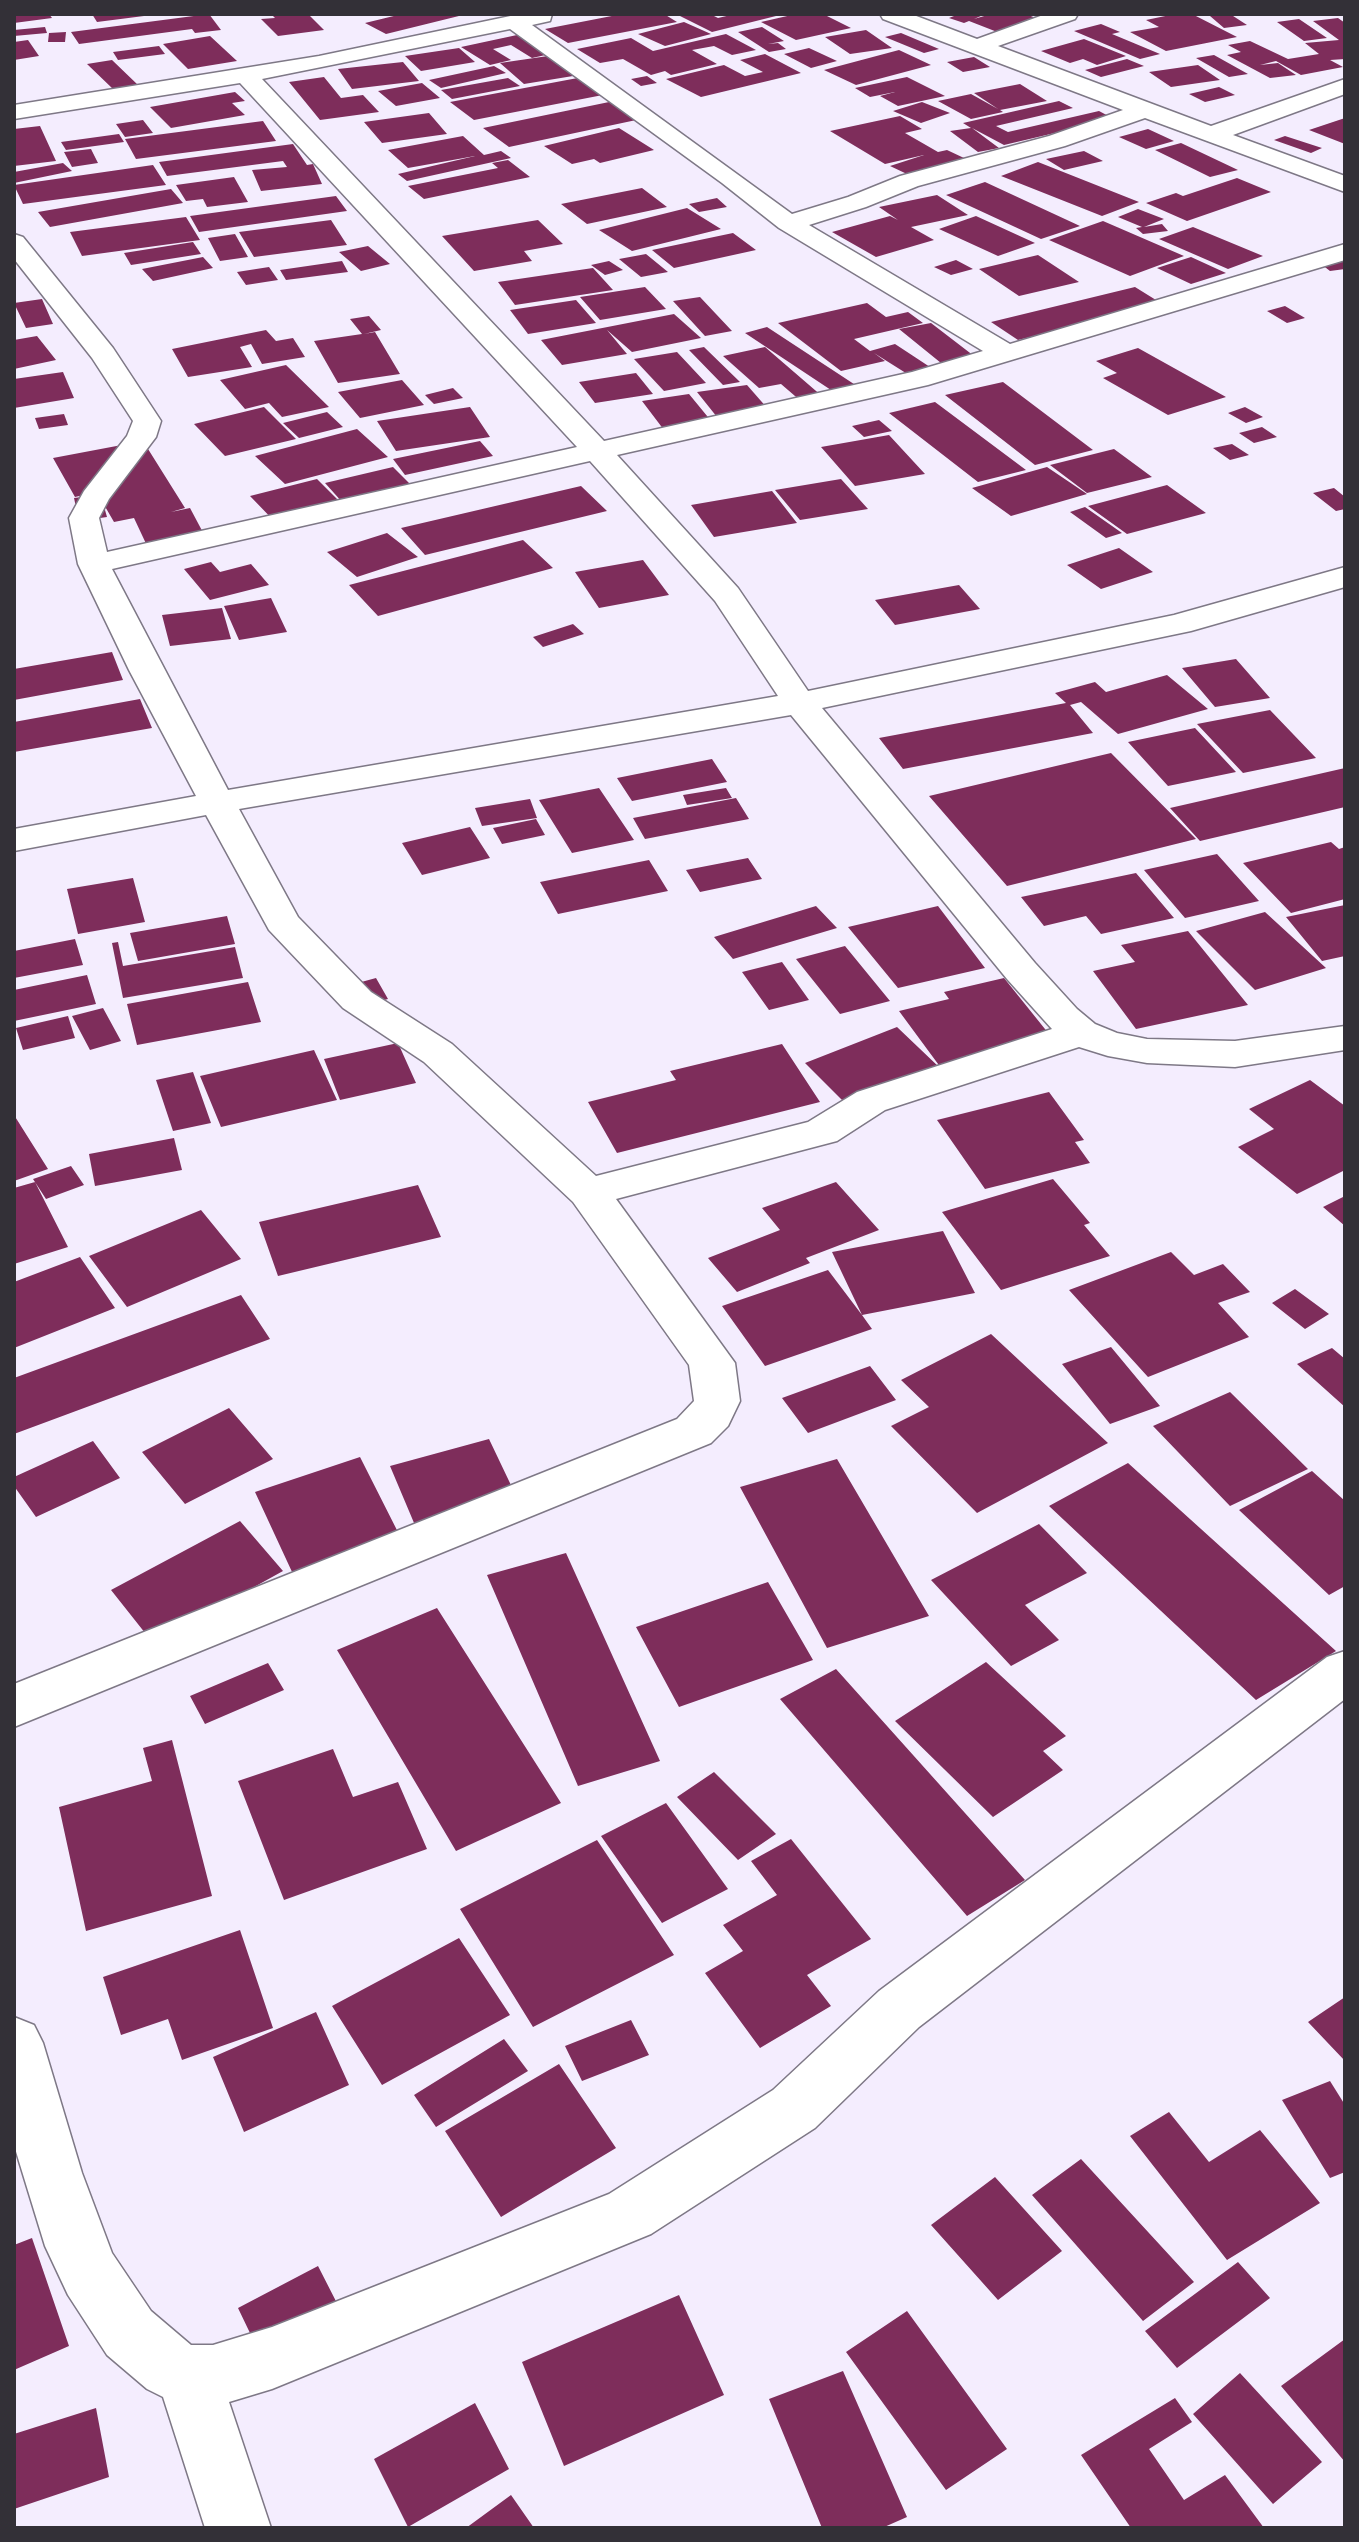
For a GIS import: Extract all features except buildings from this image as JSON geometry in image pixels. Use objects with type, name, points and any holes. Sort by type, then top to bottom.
[{"type":"street","points":[[14,112],[319,63],[552,14]]},
{"type":"street","points":[[891,14],[1345,185]]},
{"type":"street","points":[[978,46],[1067,14]]},
{"type":"street","points":[[514,22],[731,178],[788,223],[1006,353]]},
{"type":"street","points":[[245,74],[727,595],[799,703],[1021,971],[1081,1033],[1108,1044],[1187,1054],[1235,1054],[1345,1038]]},
{"type":"street","points":[[1210,135],[1345,86]]},
{"type":"street","points":[[788,223],[857,202],[909,181],[1057,141],[1145,110]]},
{"type":"street","points":[[14,242],[103,354],[147,421],[141,437],[95,497],[84,518],[94,564],[146,670],[282,922],[357,1000],[438,1053],[588,1192],[712,1363],[717,1401],[712,1414],[699,1427],[14,1706]]},
{"type":"street","points":[[94,564],[918,379],[1345,252]]},
{"type":"street","points":[[14,840],[799,703],[1179,624],[1345,577]]},
{"type":"street","points":[[588,1192],[822,1132],[871,1101],[1081,1033]]},
{"type":"street","points":[[14,2043],[52,2173],[84,2263],[129,2333],[169,2367],[188,2376],[213,2376],[272,2358],[630,2214],[794,2109],[899,2009],[1345,1671]]},
{"type":"street","points":[[188,2376],[238,2528]]}]
